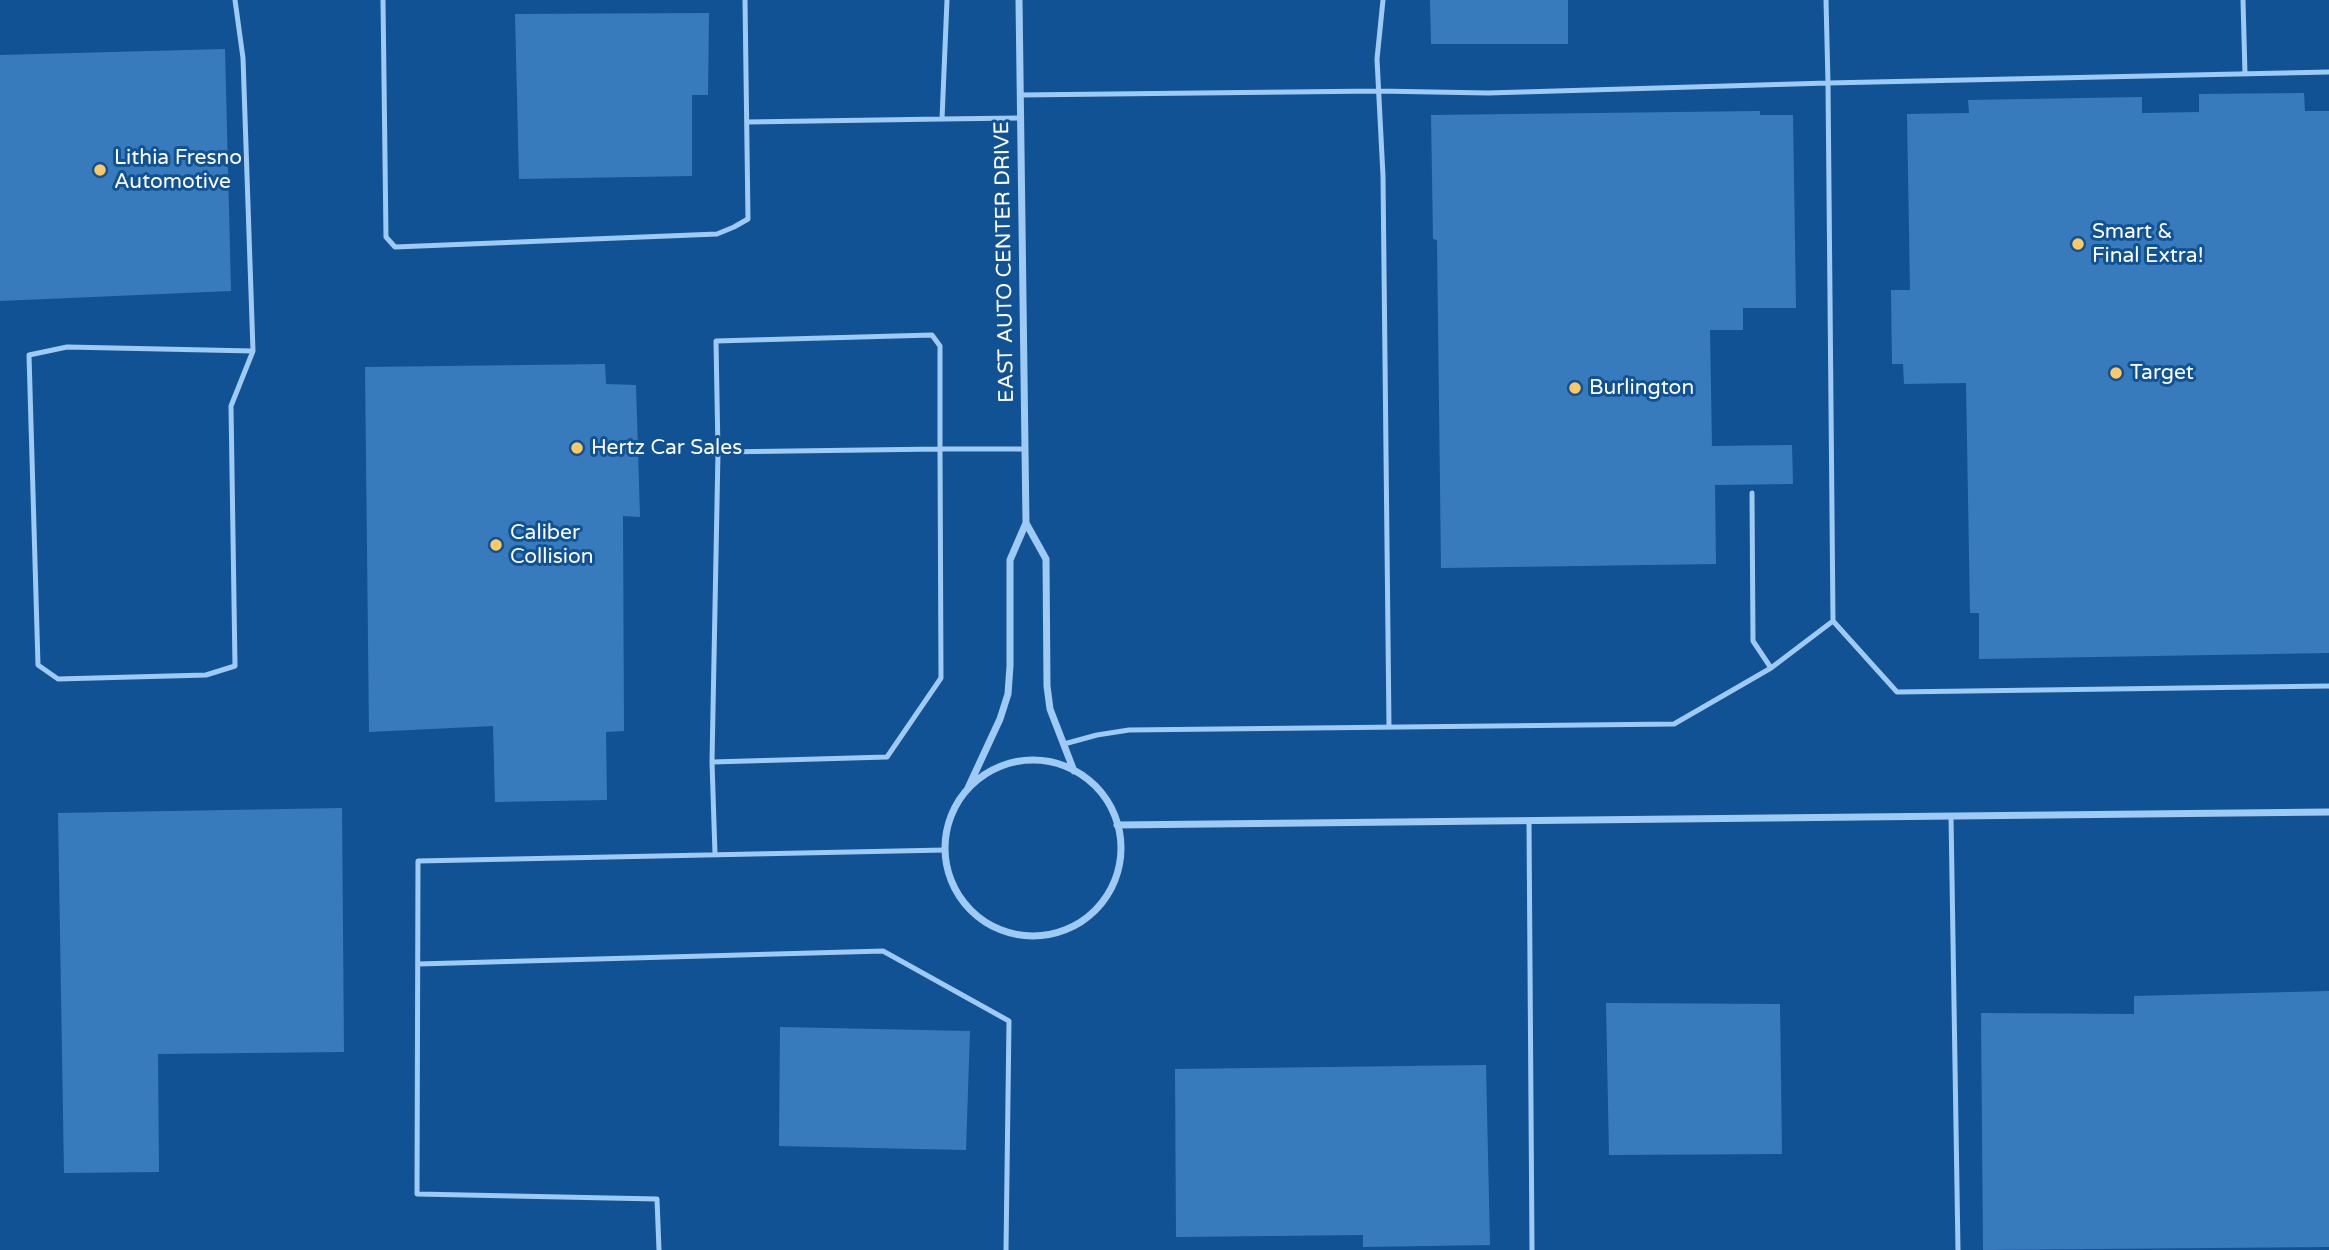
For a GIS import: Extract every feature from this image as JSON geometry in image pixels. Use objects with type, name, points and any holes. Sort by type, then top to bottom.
[{"type":"street","name":"EAST AUTO CENTER DRIVE","points":[[968,788],[1000,719],[1008,694],[1010,560],[1026,523],[1019,0]]},
{"type":"street","name":"EAST AUTO CENTER DRIVE","points":[[1026,523],[1046,559],[1047,687],[1054,724],[1074,771]]},
{"type":"street","points":[[1023,760],[1043,760],[1064,765],[1074,771],[1098,789],[1110,806],[1117,825],[1121,845],[1119,867],[1109,892],[1092,914],[1069,929],[1042,936],[1015,935],[989,925],[968,908],[953,885],[945,859],[946,831],[956,805],[968,788],[984,774],[1002,765],[1023,760]]},
{"type":"street","points":[[1117,825],[2329,811]]},
{"type":"lane","points":[[235,0],[243,58],[253,351],[231,406],[235,666],[206,675],[58,679],[38,666],[29,355],[66,348],[253,351]]},
{"type":"lane","points":[[383,0],[386,237],[396,247],[717,234],[748,219],[745,0]]},
{"type":"lane","points":[[942,119],[947,0]]},
{"type":"lane","points":[[1384,0],[1377,59],[1383,176],[1389,727]]},
{"type":"lane","points":[[1826,0],[1833,621],[1897,692],[2329,686]]},
{"type":"lane","points":[[2244,0],[2245,74]]},
{"type":"lane","points":[[1020,95],[1378,91],[1488,93],[2329,72]]},
{"type":"lane","points":[[747,122],[1020,118]]},
{"type":"lane","points":[[712,762],[887,757],[941,678],[940,346],[932,335],[716,341],[718,452],[712,762],[715,854]]},
{"type":"lane","points":[[718,452],[1024,449]]},
{"type":"lane","points":[[1752,493],[1754,641],[1771,668]]},
{"type":"lane","points":[[1064,744],[1129,730],[1674,724],[1771,668],[1833,621]]},
{"type":"lane","points":[[1951,816],[1958,1250]]},
{"type":"lane","points":[[1528,822],[1532,1250]]},
{"type":"lane","points":[[659,1250],[657,1199],[417,1194],[418,861],[945,850]]},
{"type":"lane","points":[[418,964],[883,951],[1009,1021],[1006,1250]]},
{"type":"building","points":[[1430,0],[1568,0],[1568,44],[1431,44]]},
{"type":"building","points":[[709,13],[708,95],[692,95],[692,176],[519,179],[515,14]]},
{"type":"building","points":[[225,49],[231,291],[0,301],[0,55]]},
{"type":"building","name":"Target","points":[[2304,93],[2305,111],[2329,111],[2329,653],[1979,659],[1979,613],[1970,613],[1966,383],[1904,384],[1903,364],[1892,364],[1891,290],[1910,290],[1907,114],[1969,113],[1968,100],[2142,97],[2142,113],[2199,112],[2199,94]]},
{"type":"building","name":"Burlington","points":[[1760,111],[1760,115],[1793,115],[1796,308],[1743,308],[1743,330],[1710,330],[1712,446],[1792,445],[1793,484],[1715,485],[1716,564],[1441,568],[1437,240],[1433,239],[1431,115]]},
{"type":"building","points":[[605,364],[606,384],[636,385],[640,517],[623,516],[624,731],[606,732],[607,800],[495,802],[493,726],[369,732],[365,367]]},
{"type":"building","points":[[342,808],[344,1052],[158,1054],[159,1172],[64,1173],[58,813]]},
{"type":"building","points":[[2329,991],[2329,1247],[1983,1250],[1981,1013],[2134,1014],[2134,996]]},
{"type":"building","points":[[1606,1003],[1780,1004],[1782,1154],[1609,1155]]},
{"type":"building","points":[[780,1027],[970,1031],[966,1150],[779,1146]]},
{"type":"building","points":[[1486,1065],[1490,1245],[1363,1247],[1363,1235],[1176,1237],[1175,1069]]},
{"type":"place","name":"Lithia Fresno Automotive","points":[[100,170]]},
{"type":"place","name":"Smart & Final Extra!","points":[[2078,244]]},
{"type":"place","name":"Target","points":[[2116,373]]},
{"type":"place","name":"Burlington","points":[[1575,388]]},
{"type":"place","name":"Hertz Car Sales","points":[[577,448]]},
{"type":"place","name":"Caliber Collision","points":[[496,545]]}]
